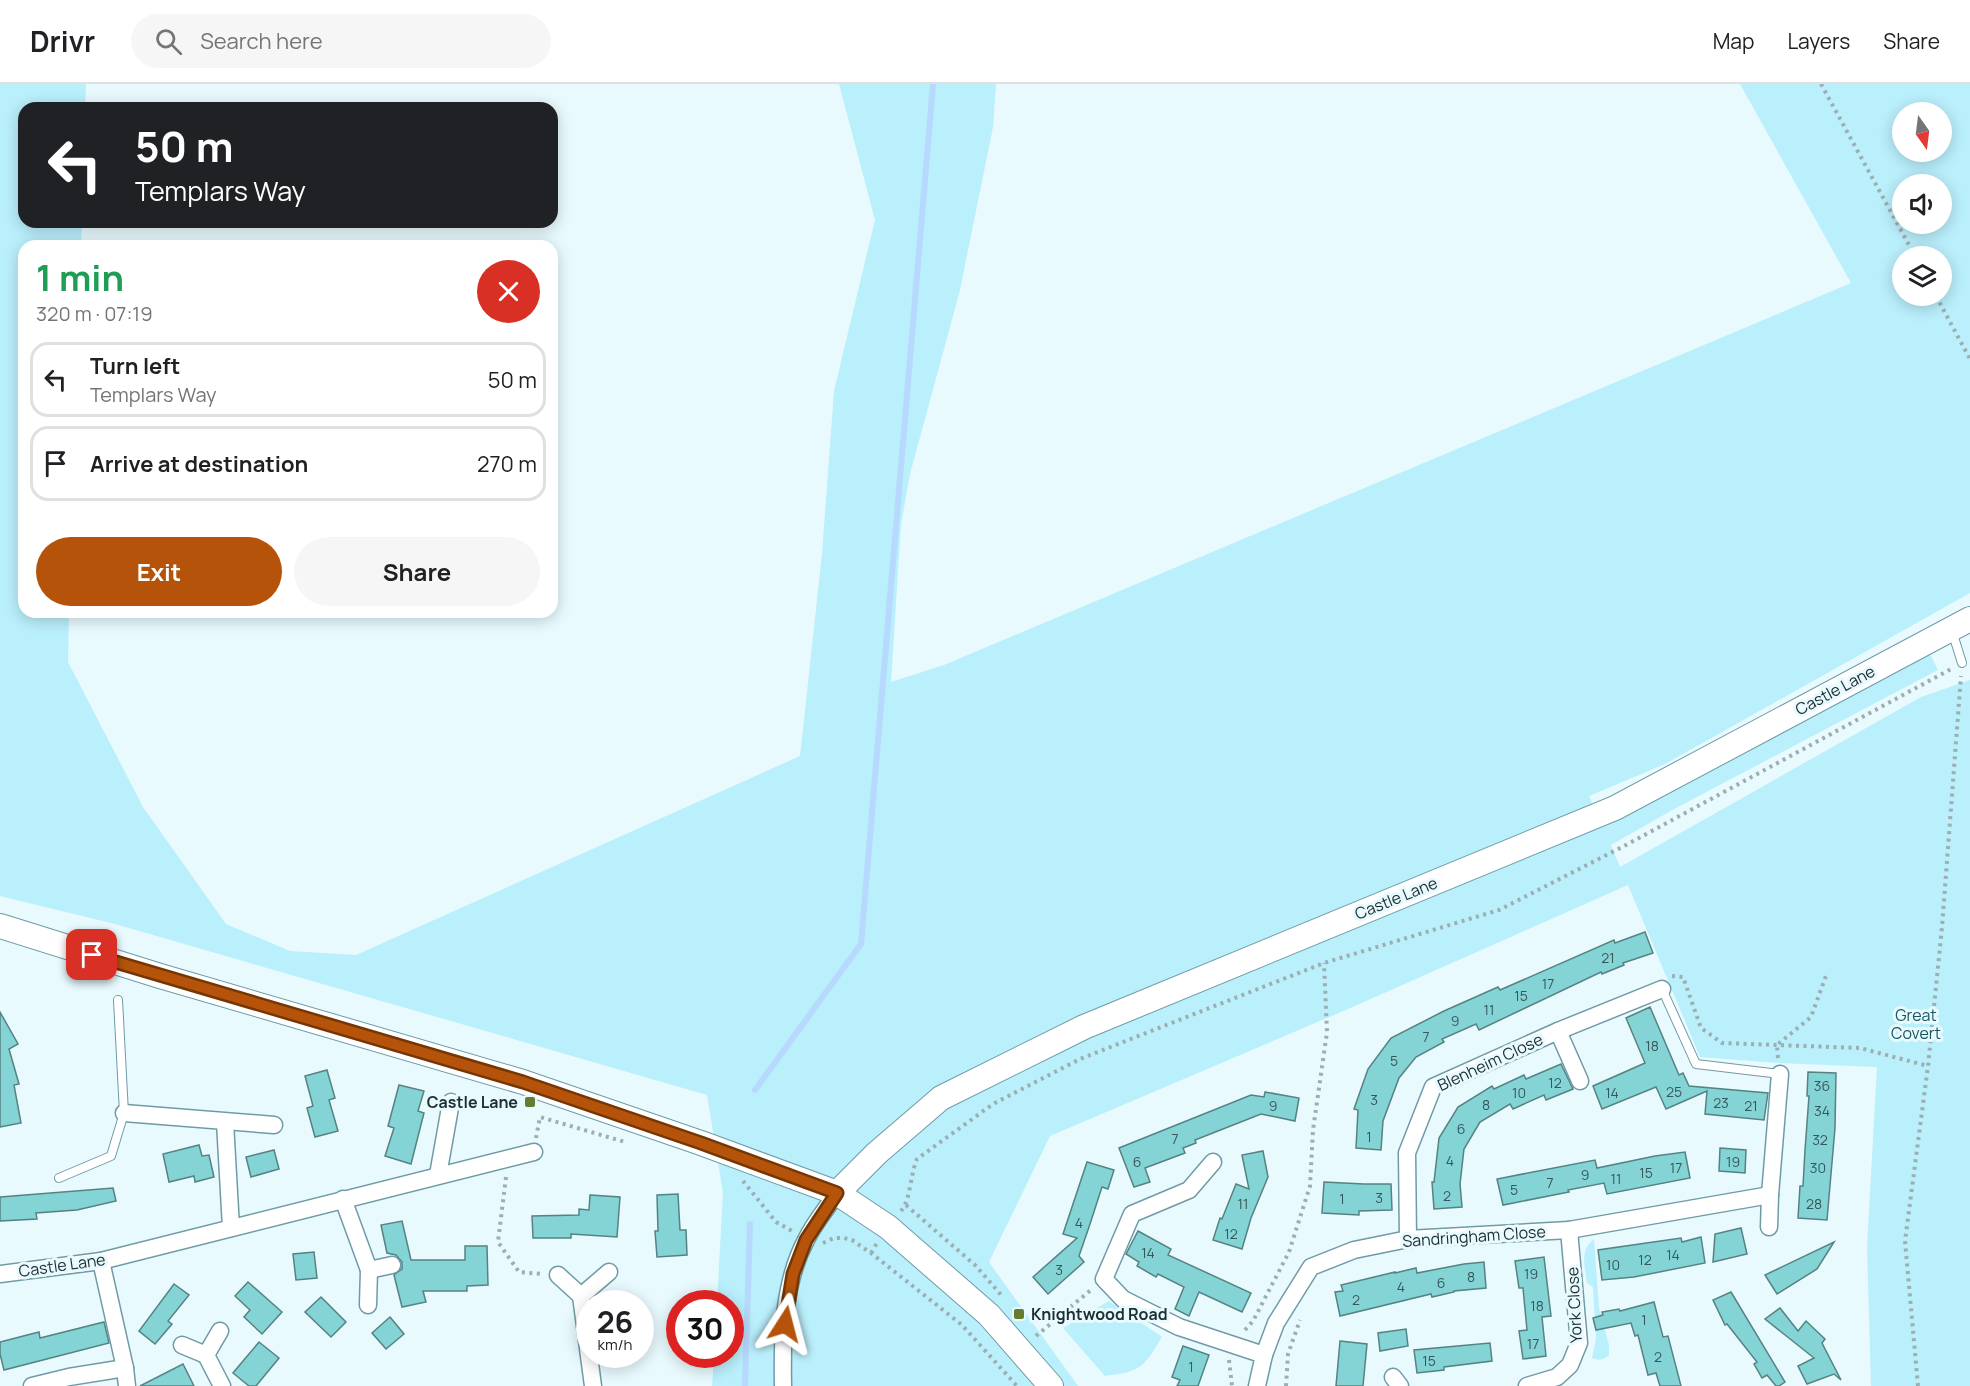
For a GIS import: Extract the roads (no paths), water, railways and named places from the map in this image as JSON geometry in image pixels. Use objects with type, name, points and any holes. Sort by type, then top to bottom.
[{"type":"street","name":"Castle Lane","points":[[837,1193],[877,1153],[941,1098],[1084,1027],[1615,808],[1961,624]]},
{"type":"street","points":[[0,926],[160,976],[523,1082],[701,1143],[837,1193],[888,1227],[989,1315],[1051,1386]]},
{"type":"street","name":"Blenheim Close","points":[[1407,1239],[1407,1153],[1433,1087],[1558,1031],[1662,989]]},
{"type":"street","name":"Blenheim Close","points":[[1558,1031],[1580,1082]]},
{"type":"street","points":[[1769,1227],[1780,1074]]},
{"type":"street","points":[[438,1175],[451,1102]]},
{"type":"street","points":[[124,1113],[274,1125]]},
{"type":"street","points":[[225,1122],[231,1228]]},
{"type":"street","name":"Castle Lane","points":[[0,1274],[101,1261],[534,1152]]},
{"type":"street","points":[[1213,1162],[1190,1190],[1131,1214],[1104,1279],[1123,1299],[1179,1327],[1264,1355]]},
{"type":"street","points":[[783,1386],[783,1337],[793,1274],[806,1240],[837,1193]]},
{"type":"street","name":"Sandringham Close","points":[[1257,1386],[1264,1355],[1276,1323],[1311,1267],[1354,1250],[1407,1239],[1569,1230],[1770,1195]]},
{"type":"street","points":[[343,1199],[369,1270],[368,1305]]},
{"type":"street","name":"York Close","points":[[1527,1386],[1557,1377],[1570,1365],[1579,1343],[1569,1230]]},
{"type":"street","points":[[101,1261],[127,1386]]},
{"type":"street","points":[[369,1270],[392,1265]]},
{"type":"street","points":[[588,1290],[609,1272]]},
{"type":"street","points":[[558,1275],[576,1291]]},
{"type":"street","points":[[206,1355],[220,1331]]},
{"type":"street","points":[[182,1345],[206,1355],[222,1386]]},
{"type":"street","points":[[32,1386],[69,1377],[125,1368]]},
{"type":"street","points":[[591,1368],[593,1386]]},
{"type":"lane","points":[[1961,624],[1962,663]]},
{"type":"lane","points":[[1662,989],[1696,1064],[1780,1074]]},
{"type":"lane","points":[[59,1178],[111,1156],[124,1113],[118,1000]]},
{"type":"waterway","points":[[755,1090],[861,944],[933,84]]},
{"type":"waterway","points":[[745,1386],[750,1224]]},
{"type":"place","name":"Castle Lane","points":[[530,1102]]},
{"type":"place","name":"Knightwood Road","points":[[1019,1314]]},
{"type":"park label","name":"Great Covert","points":[[1916,1024]]}]
